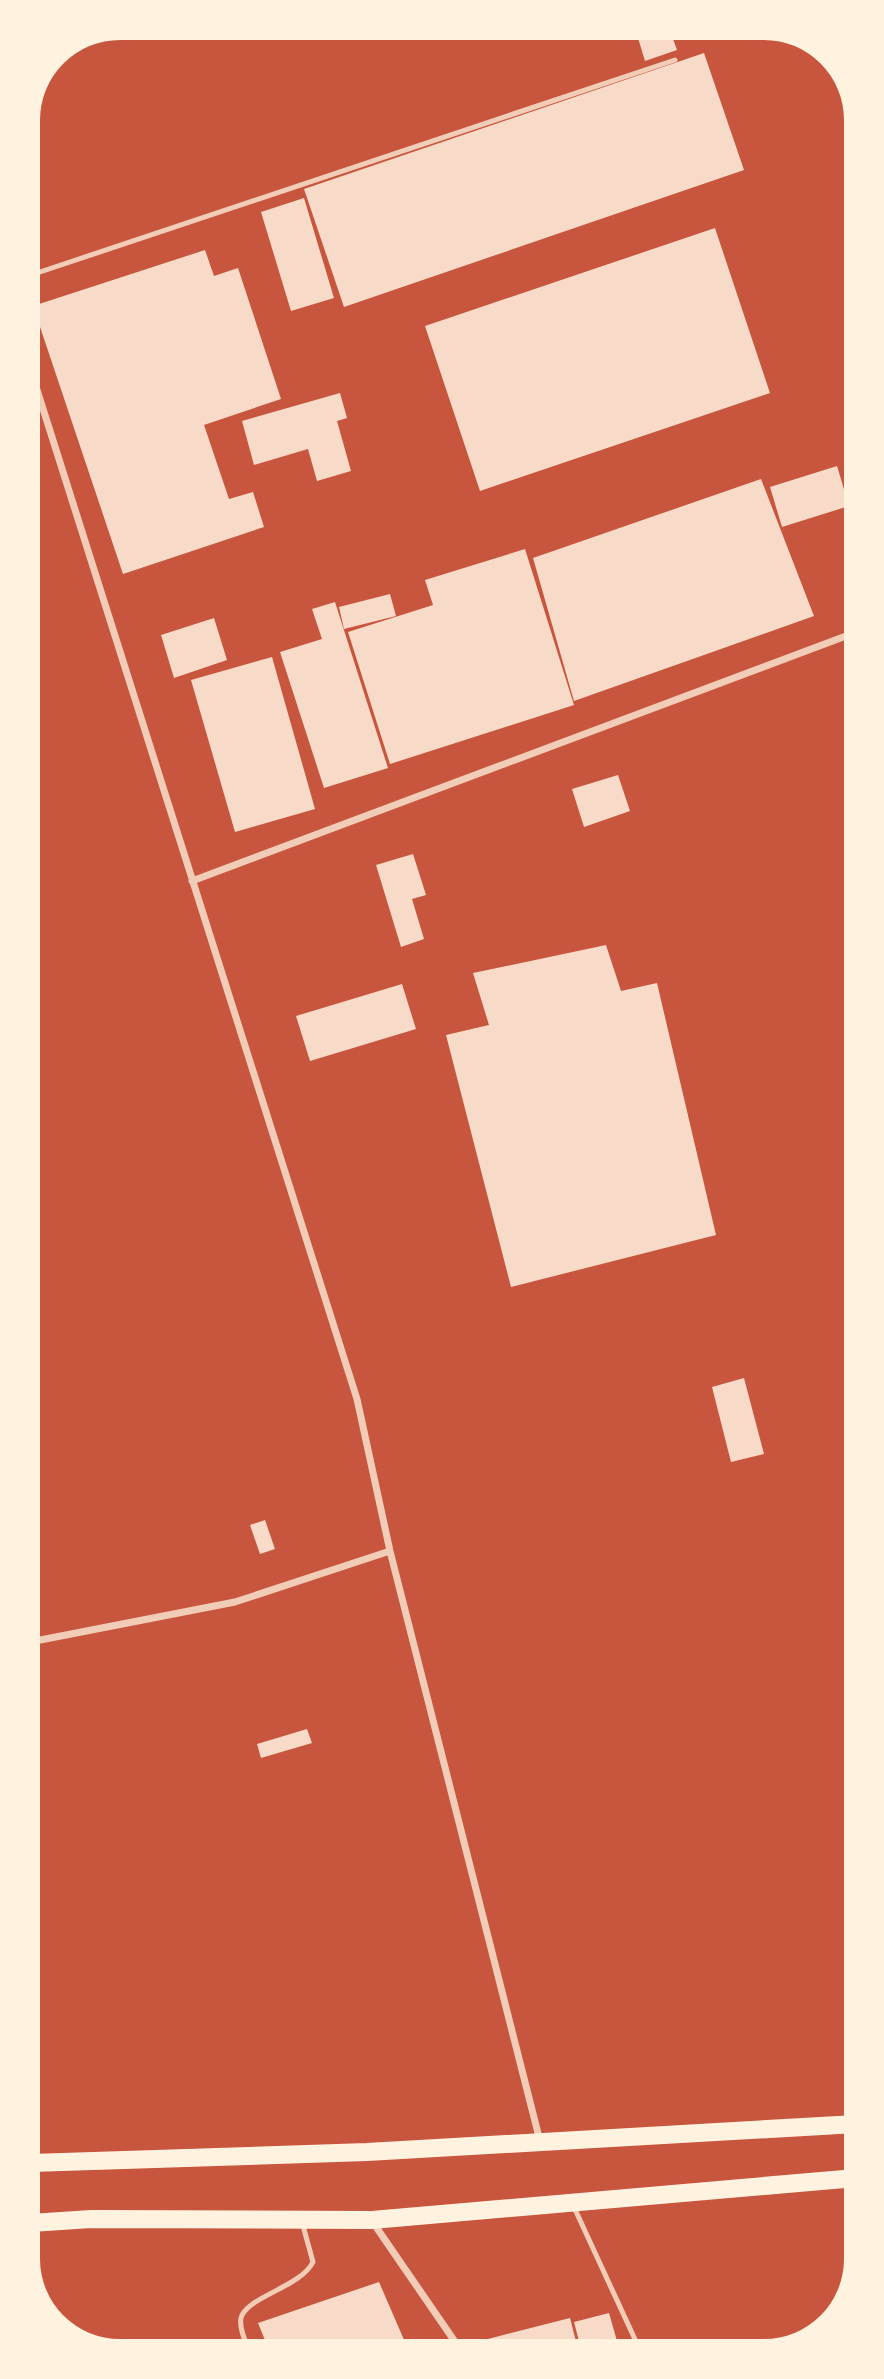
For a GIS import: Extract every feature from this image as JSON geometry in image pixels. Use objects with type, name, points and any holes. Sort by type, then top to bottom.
[{"type":"main road","points":[[40,2164],[367,2152],[844,2125]]},
{"type":"main road","points":[[40,2222],[91,2219],[372,2220],[844,2179]]},
{"type":"street","points":[[40,399],[357,1399],[390,1551],[540,2141]]},
{"type":"street","points":[[192,881],[844,636]]},
{"type":"street","points":[[40,1640],[235,1602],[390,1551]]},
{"type":"street","points":[[372,2220],[453,2339]]},
{"type":"lane","points":[[40,272],[675,60]]},
{"type":"lane","points":[[572,2202],[635,2339]]},
{"type":"lane","points":[[246,2339],[240,2321],[244,2309],[298,2279],[313,2262],[302,2219]]},
{"type":"building","points":[[639,40],[673,40],[677,50],[645,61]]},
{"type":"building","points":[[704,53],[744,170],[344,307],[304,189]]},
{"type":"building","points":[[304,198],[334,298],[291,311],[261,212]]},
{"type":"building","points":[[715,228],[770,393],[480,491],[425,326]]},
{"type":"building","points":[[205,250],[214,276],[238,268],[281,399],[204,425],[229,499],[253,492],[264,527],[123,574],[40,327],[40,304]]},
{"type":"building","points":[[340,393],[347,418],[337,421],[351,471],[317,481],[308,449],[254,465],[242,421]]},
{"type":"building","points":[[837,466],[844,489],[844,508],[782,527],[770,487]]},
{"type":"building","points":[[761,479],[814,616],[574,701],[533,558]]},
{"type":"building","points":[[525,549],[574,705],[390,764],[348,632],[433,605],[425,580]]},
{"type":"building","points":[[390,594],[396,616],[344,629],[339,607]]},
{"type":"building","points":[[335,602],[388,768],[324,788],[280,652],[322,639],[312,609]]},
{"type":"building","points":[[214,618],[227,660],[174,678],[161,635]]},
{"type":"building","points":[[272,657],[315,809],[235,832],[191,680]]},
{"type":"building","points":[[618,775],[630,811],[584,827],[572,789]]},
{"type":"building","points":[[413,854],[426,895],[412,899],[424,939],[401,947],[376,865]]},
{"type":"building","points":[[606,945],[621,991],[657,983],[716,1235],[511,1287],[446,1035],[489,1025],[473,973]]},
{"type":"building","points":[[402,984],[416,1029],[310,1061],[296,1016]]},
{"type":"building","points":[[744,1378],[764,1454],[731,1462],[712,1387]]},
{"type":"building","points":[[265,1520],[275,1549],[260,1554],[250,1525]]},
{"type":"building","points":[[307,1729],[312,1743],[261,1758],[257,1744]]},
{"type":"building","points":[[379,2282],[404,2339],[265,2339],[258,2323]]},
{"type":"building","points":[[609,2313],[616,2339],[578,2339],[574,2322]]},
{"type":"building","points":[[570,2318],[575,2339],[488,2339]]}]
